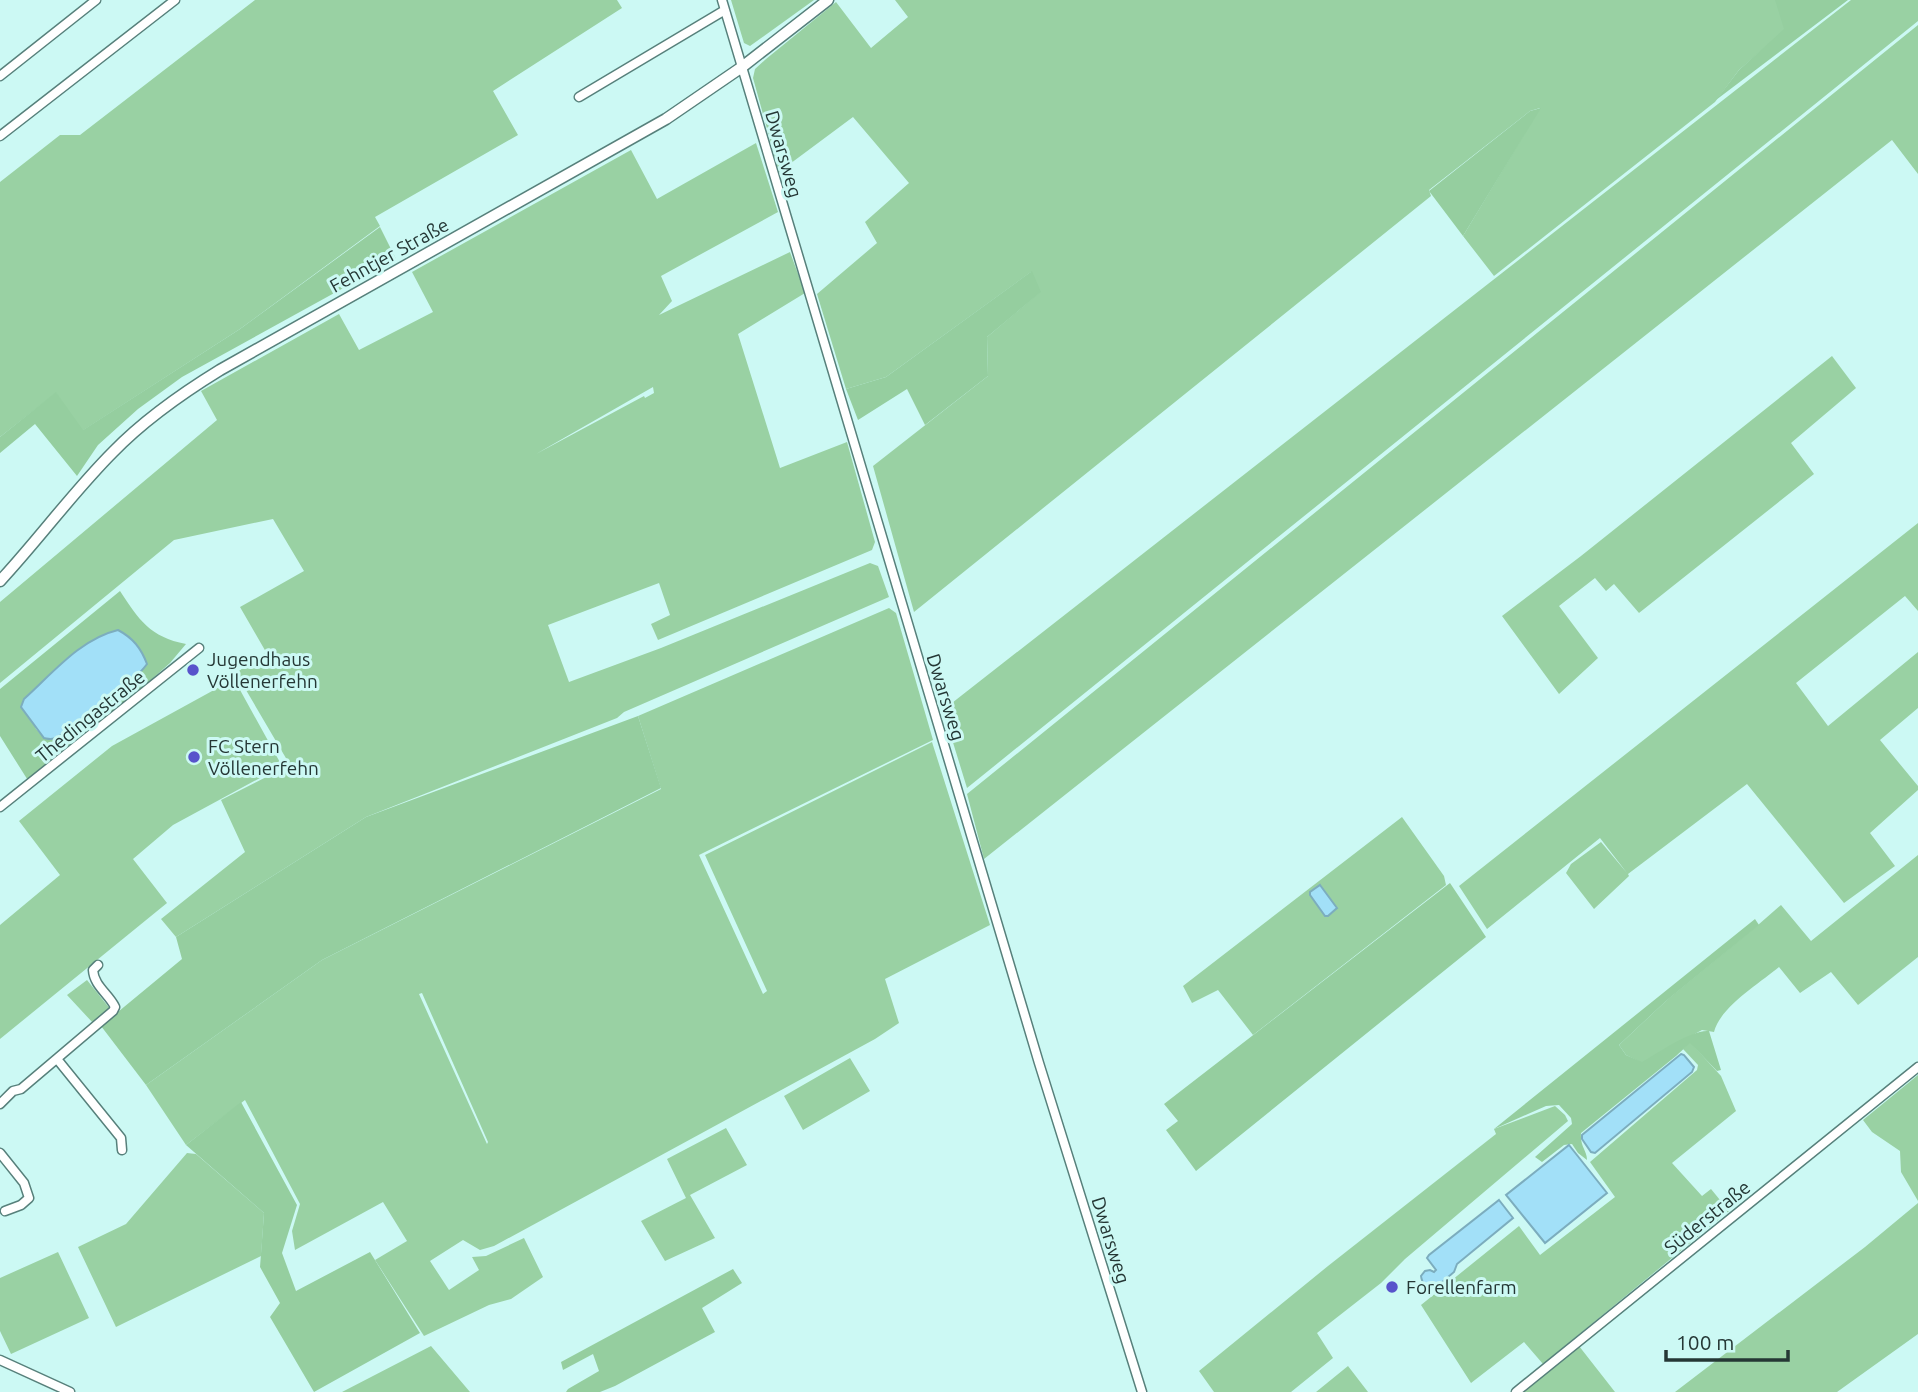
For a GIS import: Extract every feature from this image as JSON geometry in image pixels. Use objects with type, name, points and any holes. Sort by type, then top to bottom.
[{"type":"street","points":[[0,76],[96,0]]},
{"type":"street","points":[[0,136],[174,0]]},
{"type":"street","name":"Dwarsweg","points":[[722,0],[1039,1063],[1142,1392]]},
{"type":"street","name":"Fehntjer Straße","points":[[0,581],[102,462],[178,396],[643,133],[742,67],[828,0]]},
{"type":"street","points":[[579,97],[725,10]]},
{"type":"street","name":"Thedingastraße","points":[[0,807],[200,648]]},
{"type":"street","points":[[0,1104],[113,1012],[115,1007],[112,1001],[94,979],[93,970],[97,965]]},
{"type":"street","points":[[57,1059],[121,1138],[122,1150]]},
{"type":"street","name":"Süderstraße","points":[[1516,1392],[1918,1067]]},
{"type":"street","points":[[0,1153],[24,1183],[29,1198],[21,1205],[5,1211]]},
{"type":"street","points":[[0,1360],[70,1392]]},
{"type":"green space","points":[[255,0],[617,0],[622,8],[493,91],[518,135],[375,217],[380,226],[240,329],[82,431],[56,393],[0,437],[0,182],[60,135],[80,135]]},
{"type":"green space","points":[[731,0],[814,0],[750,46],[744,43]]},
{"type":"green space","points":[[895,0],[1776,0],[1786,29],[1739,70],[1715,102],[1494,276],[1463,236],[1540,108],[1530,111],[1429,190],[1431,196],[914,612],[873,466],[988,376],[987,337],[1040,292],[1031,272],[886,377],[846,389],[817,294],[877,243],[865,222],[909,183],[853,117],[779,172],[753,78],[755,69],[836,2],[871,48],[908,17]]},
{"type":"green space","points":[[1775,0],[1848,0],[1716,100],[1739,70],[1784,29]]},
{"type":"green space","points":[[1851,0],[1918,0],[1918,21],[967,788],[943,710]]},
{"type":"green space","points":[[1918,25],[1918,174],[1892,140],[984,859],[967,794]]},
{"type":"green space","points":[[1541,108],[1463,236],[1429,191],[1530,111]]},
{"type":"green space","points":[[756,143],[778,212],[661,276],[672,301],[659,315],[790,252],[805,293],[738,334],[780,468],[847,442],[875,542],[872,550],[658,640],[651,624],[670,615],[659,583],[548,625],[569,682],[661,648],[870,563],[878,566],[889,597],[624,712],[617,718],[366,817],[176,937],[161,919],[245,852],[221,800],[290,765],[236,673],[266,652],[240,607],[304,571],[273,519],[174,540],[0,683],[0,602],[217,420],[201,391],[339,314],[359,350],[433,312],[412,272],[631,150],[657,199]],"holes":[[[653,387],[654,393],[645,398],[644,396],[536,454]]]},
{"type":"green space","points":[[380,227],[396,259],[182,377],[138,409],[98,445],[77,476],[35,424],[0,453],[0,437],[56,392],[83,430],[240,329]]},
{"type":"green space","points":[[1032,271],[1041,292],[987,337],[988,376],[925,425],[907,389],[858,420],[846,389],[886,377]]},
{"type":"green space","points":[[1832,356],[1856,388],[1791,443],[1814,474],[1639,613],[1614,584],[1606,591],[1595,578],[1559,606],[1598,658],[1559,694],[1502,616]]},
{"type":"green space","points":[[1918,523],[1918,611],[1905,596],[1796,683],[1828,726],[1918,652],[1918,708],[1880,740],[1918,786],[1918,790],[1870,833],[1895,866],[1844,903],[1747,784],[1628,874],[1629,876],[1594,909],[1566,873],[1571,864],[1601,842],[1627,873],[1600,838],[1487,929],[1459,886]]},
{"type":"green space","points":[[120,591],[133,611],[154,632],[186,644],[170,663],[144,686],[29,782],[0,736],[0,689]],"holes":[[[88,643],[140,674],[90,715],[53,739],[44,738],[36,729],[24,699]]]},
{"type":"green space","points":[[889,608],[896,613],[933,740],[699,855],[763,994],[767,991],[705,855],[932,742],[990,925],[885,979],[899,1023],[875,1039],[494,1246],[480,1250],[463,1240],[430,1261],[449,1290],[479,1270],[472,1257],[486,1256],[524,1238],[543,1277],[511,1299],[489,1305],[424,1336],[375,1260],[407,1241],[383,1202],[295,1250],[292,1231],[300,1204],[245,1100],[186,1145],[146,1085],[322,960],[661,789],[638,716]],"holes":[[[422,993],[487,1144],[419,994]]]},
{"type":"green space","points":[[234,679],[282,766],[173,825],[133,859],[167,903],[0,1039],[0,925],[60,875],[19,821],[112,746]]},
{"type":"green space","points":[[638,716],[661,788],[322,960],[146,1085],[101,1026],[182,959],[176,937],[366,817]]},
{"type":"green space","points":[[1402,817],[1444,876],[1446,885],[1253,1035],[1218,990],[1192,1003],[1183,986]]},
{"type":"green space","points":[[1918,855],[1918,957],[1858,1005],[1831,972],[1800,993],[1779,967],[1732,1005],[1714,1032],[1702,1030],[1642,1063],[1626,1055],[1619,1045],[1668,999],[1781,905],[1811,941]]},
{"type":"green space","points":[[1450,883],[1486,937],[1196,1171],[1166,1130],[1178,1121],[1164,1104]]},
{"type":"green space","points":[[1755,919],[1759,925],[1666,1001],[1619,1045],[1626,1055],[1642,1062],[1685,1038],[1709,1031],[1721,1070],[1717,1071],[1690,1043],[1581,1133],[1587,1160],[1572,1144],[1564,1145],[1542,1162],[1535,1157],[1572,1124],[1571,1118],[1559,1105],[1546,1106],[1494,1129]]},
{"type":"green space","points":[[87,980],[111,1010],[93,1023],[67,995]]},
{"type":"green space","points":[[1690,1042],[1721,1076],[1736,1111],[1672,1163],[1702,1196],[1711,1189],[1729,1211],[1543,1364],[1524,1342],[1471,1383],[1421,1305],[1519,1226],[1540,1255],[1615,1197],[1590,1162],[1697,1070],[1698,1065],[1683,1049]]},
{"type":"green space","points":[[850,1058],[870,1091],[803,1130],[784,1096]]},
{"type":"green space","points":[[1918,1075],[1918,1201],[1901,1172],[1900,1151],[1872,1132],[1863,1120]]},
{"type":"green space","points":[[241,1102],[297,1205],[282,1253],[296,1291],[370,1252],[420,1333],[314,1392],[270,1317],[280,1303],[260,1267],[264,1213],[186,1145]]},
{"type":"green space","points":[[1555,1106],[1568,1121],[1405,1259],[1381,1283],[1317,1333],[1333,1358],[1291,1392],[1214,1392],[1199,1371],[1496,1134],[1494,1129]]},
{"type":"green space","points":[[726,1128],[747,1165],[690,1195],[715,1238],[665,1261],[641,1221],[686,1198],[667,1159]]},
{"type":"green space","points":[[187,1153],[196,1154],[264,1213],[261,1256],[116,1327],[78,1247],[126,1224]]},
{"type":"green space","points":[[1918,1203],[1918,1334],[1837,1392],[1675,1392],[1865,1247]]},
{"type":"green space","points":[[58,1252],[89,1318],[11,1354],[0,1331],[0,1278]]},
{"type":"green space","points":[[733,1269],[742,1283],[702,1308],[715,1332],[615,1386],[600,1392],[566,1392],[599,1371],[593,1354],[563,1370],[561,1362]]},
{"type":"green space","points":[[431,1346],[470,1392],[342,1392]]},
{"type":"green space","points":[[1579,1346],[1615,1392],[1523,1392]]},
{"type":"green space","points":[[1348,1366],[1368,1392],[1316,1392]]},
{"type":"water","points":[[118,630],[136,644],[147,664],[118,693],[90,715],[54,739],[44,738],[21,707],[24,699],[79,649]]},
{"type":"water","points":[[1320,885],[1337,908],[1328,916],[1325,916],[1310,895],[1310,892]]},
{"type":"water","points":[[1681,1054],[1694,1067],[1692,1072],[1595,1153],[1591,1152],[1582,1135]]},
{"type":"water","points":[[1569,1145],[1607,1193],[1545,1243],[1506,1195]]},
{"type":"water","points":[[1499,1200],[1513,1218],[1457,1264],[1454,1272],[1434,1289],[1425,1284],[1421,1276],[1425,1271],[1436,1270],[1427,1258],[1429,1255]]},
{"type":"place","name":"Jugendhaus Völlenerfehn","points":[[193,670]]},
{"type":"place","name":"FC Stern Völlenerfehn","points":[[194,757]]},
{"type":"place","name":"Forellenfarm","points":[[1392,1287]]}]
